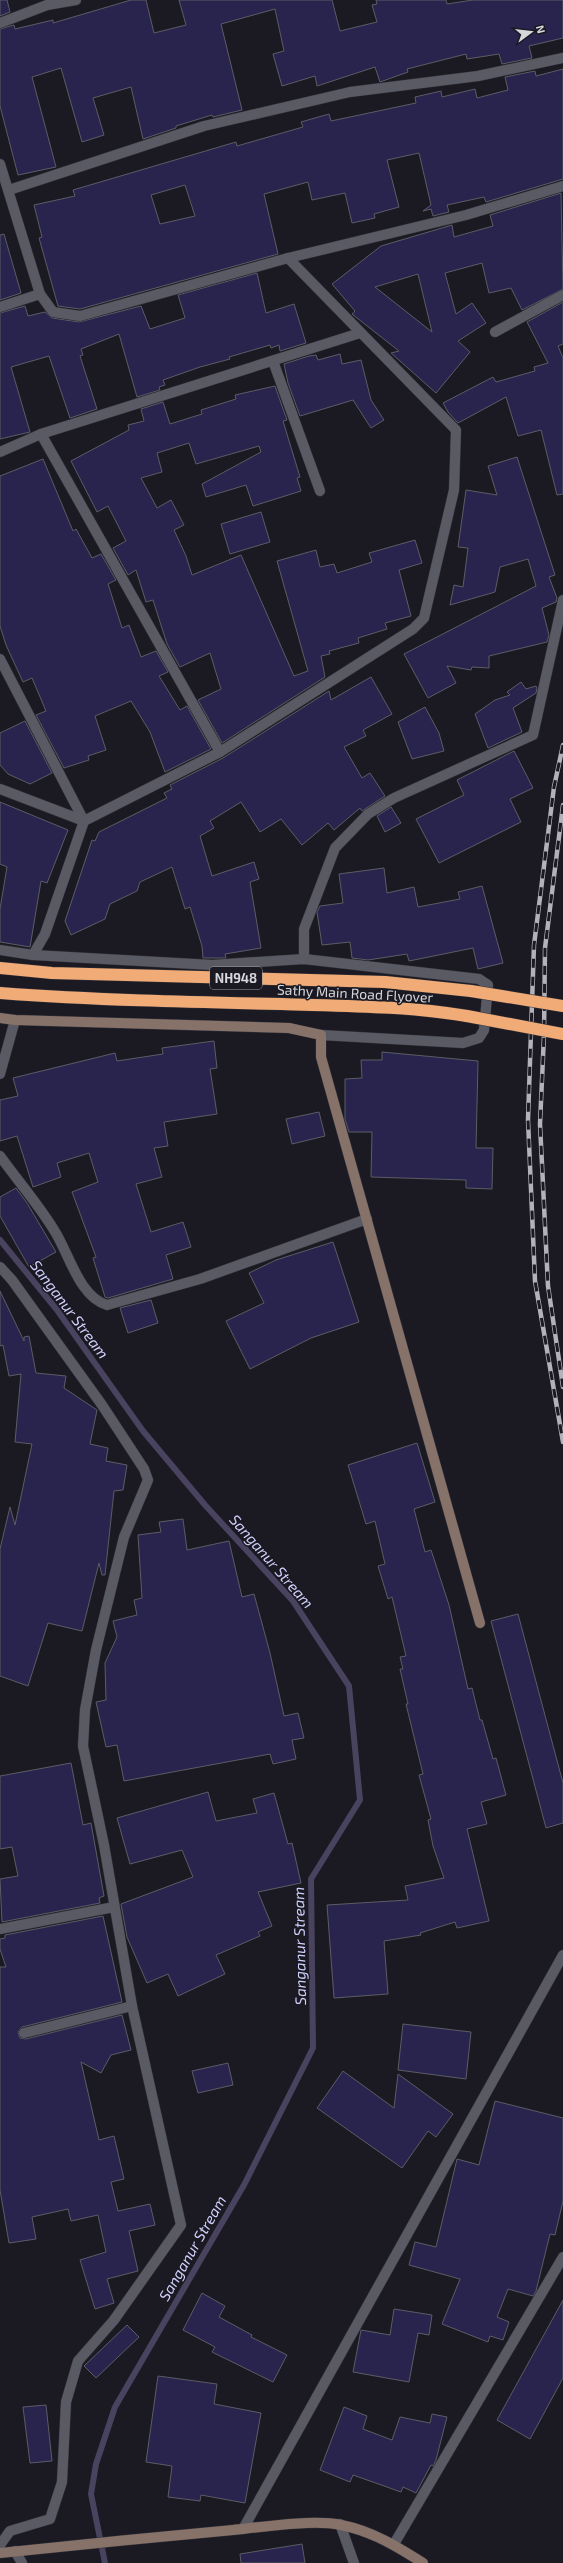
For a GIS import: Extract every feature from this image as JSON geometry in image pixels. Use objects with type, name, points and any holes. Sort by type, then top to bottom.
[{"type":"highway","name":"Sathy Main Road Flyover","points":[[0,968],[52,973],[385,982],[471,991],[563,1006]]},
{"type":"highway","name":"Sathy Main Road Flyover","points":[[0,993],[78,999],[351,1006],[443,1012],[563,1034]]},
{"type":"street","points":[[0,23],[47,5],[76,0]]},
{"type":"street","points":[[9,190],[204,126],[350,92],[478,76],[563,58]]},
{"type":"street","points":[[0,164],[40,294],[53,312],[80,316],[288,258],[466,215],[563,186]]},
{"type":"street","points":[[33,955],[45,934],[84,822],[220,752],[413,629],[424,618],[454,490],[456,430],[288,258]]},
{"type":"street","points":[[0,307],[40,294]]},
{"type":"street","points":[[495,332],[563,295]]},
{"type":"street","points":[[0,452],[41,434],[360,333]]},
{"type":"street","points":[[273,361],[320,491]]},
{"type":"street","points":[[41,434],[220,752]]},
{"type":"street","points":[[304,959],[304,930],[335,848],[368,814],[394,798],[533,735],[563,600]]},
{"type":"street","points":[[0,659],[84,822]]},
{"type":"street","points":[[0,789],[84,822]]},
{"type":"street","points":[[0,950],[33,955],[212,965],[304,959],[479,979],[488,985],[484,1030],[479,1038],[464,1043],[321,1034],[289,1028],[15,1020],[0,1018]]},
{"type":"street","points":[[0,1074],[15,1020]]},
{"type":"street","points":[[321,1034],[321,1057],[480,1623]]},
{"type":"street","points":[[0,1156],[55,1230],[82,1283],[97,1302],[107,1305],[200,1279],[367,1218]]},
{"type":"street","points":[[0,1267],[12,1280],[102,1405],[144,1469],[148,1480],[124,1537],[96,1650],[85,1710],[83,1746],[104,1845],[132,2006],[181,2225],[114,2320],[78,2361],[66,2402],[62,2482],[50,2519],[10,2531],[0,2545]]},
{"type":"street","points":[[0,1929],[114,1907]]},
{"type":"street","points":[[244,2529],[563,1955]]},
{"type":"street","points":[[24,2033],[132,2006]]},
{"type":"street","points":[[394,2544],[563,2258]]},
{"type":"street","points":[[0,2553],[244,2529],[313,2524],[340,2524],[370,2533],[394,2544],[423,2563]]},
{"type":"street","points":[[340,2524],[354,2563]]},
{"type":"street","points":[[15,2551],[22,2563]]},
{"type":"building","points":[[0,0],[7,0],[10,12],[0,16]]},
{"type":"building","points":[[131,0],[146,0],[154,33],[186,25],[179,0],[332,0],[340,31],[377,22],[372,5],[377,4],[376,0],[446,0],[447,4],[473,0],[563,0],[563,38],[529,46],[532,58],[502,64],[499,54],[467,59],[466,54],[407,69],[408,72],[380,82],[375,67],[317,86],[315,76],[282,86],[273,54],[284,51],[275,9],[221,24],[242,110],[213,117],[212,115],[176,126],[176,128],[143,139],[131,87],[93,98],[104,135],[82,142],[61,68],[32,77],[56,167],[18,175],[0,106],[0,29],[14,25],[15,29],[53,20],[53,23]]},
{"type":"building","points":[[563,69],[563,179],[486,202],[484,197],[447,205],[449,212],[433,216],[431,209],[423,211],[431,205],[419,153],[387,160],[399,207],[374,214],[375,218],[352,223],[345,193],[312,200],[308,182],[264,194],[278,254],[80,309],[58,306],[39,238],[42,237],[34,205],[75,196],[73,190],[236,142],[237,146],[303,127],[301,122],[329,114],[331,121],[416,103],[415,97],[441,91],[442,97],[475,89],[477,98],[508,90],[505,77],[535,71],[536,76]],"holes":[[[185,185],[195,216],[160,224],[151,195]]]},
{"type":"building","points":[[561,193],[563,289],[522,310],[511,288],[489,293],[482,263],[445,273],[456,314],[472,303],[486,323],[458,341],[470,352],[436,393],[391,353],[399,351],[352,314],[355,311],[332,284],[381,246],[452,225],[454,237],[493,226],[490,215]],"holes":[[[418,274],[432,332],[375,287]]]},
{"type":"building","points":[[4,234],[21,293],[0,300],[0,235]]},
{"type":"building","points":[[257,273],[266,313],[294,304],[306,343],[280,351],[279,345],[271,348],[270,345],[229,357],[230,359],[200,367],[163,380],[165,385],[159,387],[160,390],[137,397],[119,334],[81,349],[83,355],[80,356],[97,409],[70,418],[49,356],[11,367],[30,432],[0,439],[0,313],[25,306],[28,316],[45,312],[52,318],[79,322],[141,306],[150,329],[185,318],[178,295]]},
{"type":"building","points":[[563,302],[563,344],[558,346],[563,358],[563,494],[557,495],[541,430],[518,436],[506,397],[458,423],[448,412],[443,403],[493,377],[496,382],[535,371],[534,367],[548,363],[527,322]]},
{"type":"building","points":[[340,354],[342,364],[361,360],[371,400],[384,420],[371,428],[353,400],[300,416],[288,383],[284,364],[309,356],[316,355],[318,360]]},
{"type":"building","points":[[275,386],[287,420],[283,421],[300,477],[297,478],[301,491],[253,506],[246,485],[206,497],[202,484],[261,452],[259,446],[196,464],[189,443],[157,453],[162,472],[141,478],[157,508],[171,500],[184,525],[174,530],[186,556],[192,575],[241,555],[294,676],[308,671],[277,561],[316,550],[320,567],[334,564],[337,573],[372,562],[369,553],[415,540],[422,563],[399,570],[411,616],[385,623],[387,629],[358,638],[359,643],[329,651],[330,654],[321,656],[325,677],[222,743],[198,700],[221,689],[210,653],[180,667],[167,644],[153,600],[146,602],[136,570],[128,575],[113,548],[126,541],[108,506],[97,512],[71,461],[129,430],[128,425],[144,421],[141,409],[163,402],[170,424],[202,414],[201,410],[236,399],[235,395]]},
{"type":"building","points":[[517,457],[555,575],[549,577],[557,598],[556,602],[542,608],[549,635],[547,642],[489,656],[489,668],[472,667],[471,670],[447,666],[456,683],[428,698],[404,654],[536,586],[528,559],[500,567],[495,592],[450,605],[454,585],[463,587],[468,548],[458,547],[466,490],[497,495],[488,466]]},
{"type":"building","points":[[43,459],[73,531],[76,529],[92,558],[101,554],[116,580],[108,584],[122,628],[129,625],[141,657],[156,651],[168,672],[159,676],[180,710],[187,706],[211,749],[165,772],[150,732],[131,701],[95,716],[106,750],[88,756],[89,760],[64,768],[36,715],[46,711],[32,678],[23,682],[6,645],[0,626],[0,476]]},
{"type":"building","points":[[261,512],[270,542],[230,554],[221,524]]},
{"type":"building","points":[[371,677],[392,714],[363,730],[366,736],[344,747],[362,778],[370,773],[385,796],[362,811],[360,808],[334,830],[328,823],[302,845],[281,819],[260,832],[241,802],[210,821],[214,828],[200,836],[212,876],[254,862],[259,879],[250,882],[261,948],[225,954],[226,958],[203,958],[202,946],[190,907],[185,909],[172,867],[140,882],[137,891],[110,904],[105,919],[71,935],[65,921],[92,840],[95,841],[99,832],[167,798],[164,793],[172,789],[170,785],[223,758],[329,691],[331,700]]},
{"type":"building","points":[[521,682],[526,689],[536,686],[537,688],[536,693],[513,708],[522,732],[488,748],[475,714],[495,700],[510,695],[507,692]]},
{"type":"building","points":[[425,707],[439,733],[444,751],[412,759],[398,722]]},
{"type":"building","points":[[25,721],[52,773],[30,784],[8,774],[0,765],[0,733]]},
{"type":"building","points":[[514,751],[533,788],[510,799],[521,822],[439,863],[416,819],[464,795],[457,780]]},
{"type":"building","points":[[0,802],[68,830],[47,883],[41,881],[30,947],[0,942],[0,909],[7,867],[0,864]]},
{"type":"building","points":[[391,807],[401,823],[385,832],[377,816]]},
{"type":"building","points":[[384,868],[387,893],[414,887],[418,907],[460,899],[458,892],[482,886],[503,963],[478,969],[473,948],[409,961],[407,954],[368,960],[352,958],[350,942],[322,945],[317,912],[320,906],[343,903],[339,874]]},
{"type":"building","points":[[214,1041],[217,1068],[210,1069],[217,1114],[164,1122],[168,1146],[154,1148],[162,1177],[136,1184],[151,1232],[183,1222],[191,1247],[166,1255],[173,1279],[108,1298],[105,1297],[93,1258],[96,1257],[72,1192],[98,1182],[89,1153],[57,1163],[61,1177],[33,1187],[17,1136],[0,1141],[0,1100],[18,1096],[13,1078],[115,1053],[117,1061],[163,1054],[162,1048]]},
{"type":"building","points":[[382,1052],[478,1061],[476,1148],[493,1148],[492,1189],[466,1188],[466,1180],[371,1177],[372,1132],[349,1132],[345,1119],[345,1079],[362,1078],[361,1060],[382,1060]]},
{"type":"building","points":[[319,1112],[325,1136],[292,1144],[286,1119]]},
{"type":"building","points":[[16,1188],[27,1203],[56,1252],[29,1267],[0,1216],[0,1197]]},
{"type":"building","points":[[333,1242],[359,1322],[311,1338],[250,1369],[226,1321],[264,1303],[249,1273],[276,1260]]},
{"type":"building","points":[[0,1291],[24,1341],[24,1337],[29,1336],[36,1373],[66,1376],[64,1388],[97,1410],[90,1444],[108,1448],[106,1461],[127,1465],[123,1490],[114,1491],[105,1575],[102,1575],[99,1563],[82,1631],[48,1623],[28,1686],[0,1676],[0,1549],[10,1507],[15,1525],[32,1444],[15,1442],[21,1374],[9,1376],[3,1345],[0,1346]]},
{"type":"building","points":[[151,1300],[158,1323],[128,1333],[120,1308]]},
{"type":"building","points":[[417,1443],[435,1502],[414,1509],[425,1552],[431,1550],[449,1605],[468,1689],[472,1688],[480,1720],[482,1720],[493,1759],[496,1758],[506,1795],[481,1802],[487,1824],[467,1829],[489,1921],[457,1928],[455,1922],[420,1933],[421,1935],[384,1941],[388,1994],[334,1998],[327,1905],[408,1900],[405,1886],[444,1878],[433,1846],[428,1820],[431,1819],[419,1775],[423,1774],[406,1704],[408,1704],[400,1669],[403,1669],[400,1657],[406,1656],[392,1597],[388,1599],[378,1566],[385,1564],[375,1521],[366,1524],[348,1465]]},
{"type":"building","points":[[183,1519],[187,1550],[229,1541],[242,1597],[254,1594],[270,1653],[284,1716],[298,1713],[304,1738],[292,1740],[296,1759],[273,1764],[270,1754],[124,1781],[117,1745],[106,1747],[96,1702],[106,1700],[105,1663],[117,1637],[113,1621],[137,1615],[134,1600],[142,1598],[138,1535],[161,1532],[159,1522]]},
{"type":"building","points":[[518,1614],[563,1783],[563,1823],[546,1828],[491,1621]]},
{"type":"building","points":[[71,1763],[83,1825],[91,1823],[104,1896],[99,1898],[100,1903],[2,1922],[0,1879],[18,1876],[12,1847],[0,1849],[0,1776]]},
{"type":"building","points":[[208,1792],[216,1821],[257,1813],[253,1799],[274,1793],[288,1844],[292,1843],[301,1883],[258,1892],[272,1926],[258,1932],[260,1936],[216,1955],[225,1974],[178,1996],[168,1974],[147,1983],[127,1937],[121,1904],[193,1877],[182,1850],[130,1864],[117,1818]]},
{"type":"building","points":[[103,1916],[122,2002],[22,2027],[18,2032],[20,2038],[26,2039],[122,2015],[131,2050],[111,2055],[101,2073],[81,2062],[99,2140],[114,2136],[124,2179],[111,2182],[118,2211],[150,2204],[155,2225],[129,2231],[138,2271],[107,2279],[114,2303],[95,2309],[80,2260],[106,2252],[98,2215],[71,2221],[68,2209],[32,2217],[36,2239],[9,2243],[0,2190],[0,1967],[6,1967],[0,1949],[0,1939],[5,1938],[5,1935]]},
{"type":"building","points":[[403,2024],[471,2032],[466,2079],[398,2070]]},
{"type":"building","points":[[228,2063],[233,2085],[198,2093],[192,2071]]},
{"type":"building","points":[[343,2071],[394,2108],[398,2074],[453,2114],[436,2137],[428,2131],[402,2168],[317,2108]]},
{"type":"building","points":[[495,2101],[563,2118],[563,2201],[555,2235],[550,2234],[536,2291],[533,2296],[508,2289],[497,2317],[509,2322],[503,2340],[490,2336],[488,2342],[442,2324],[460,2279],[409,2265],[415,2242],[436,2247],[457,2159],[479,2165]]},
{"type":"building","points":[[202,2293],[225,2306],[219,2317],[252,2335],[251,2337],[287,2355],[273,2382],[212,2352],[215,2347],[183,2330]]},
{"type":"building","points":[[563,2300],[563,2378],[530,2439],[497,2420]]},
{"type":"building","points":[[394,2309],[432,2315],[429,2335],[418,2333],[409,2382],[353,2372],[361,2330],[390,2335]]},
{"type":"building","points":[[127,2325],[139,2337],[96,2378],[84,2366]]},
{"type":"building","points":[[158,2376],[217,2384],[214,2404],[261,2413],[245,2503],[201,2495],[200,2501],[168,2497],[172,2466],[146,2462]]},
{"type":"building","points":[[46,2405],[52,2461],[30,2463],[23,2407]]},
{"type":"building","points":[[344,2407],[367,2416],[363,2429],[392,2440],[400,2417],[430,2423],[432,2414],[447,2417],[436,2460],[433,2466],[431,2465],[416,2493],[403,2487],[401,2492],[353,2475],[350,2482],[320,2470]]},
{"type":"building","points":[[302,2544],[305,2563],[241,2563],[240,2554]]},
{"type":"waterway","name":"Sanganur Stream","points":[[0,1240],[57,1310],[143,1431],[205,1505],[293,1601],[349,1686],[360,1800],[311,1879],[313,2048],[244,2185],[115,2407],[96,2464],[91,2494],[105,2563]]},
{"type":"railway","points":[[563,745],[554,787],[534,945],[528,1120],[535,1281],[563,1442]]},
{"type":"railway","points":[[563,805],[545,948],[544,1035],[540,1124],[548,1286],[563,1387]]}]
